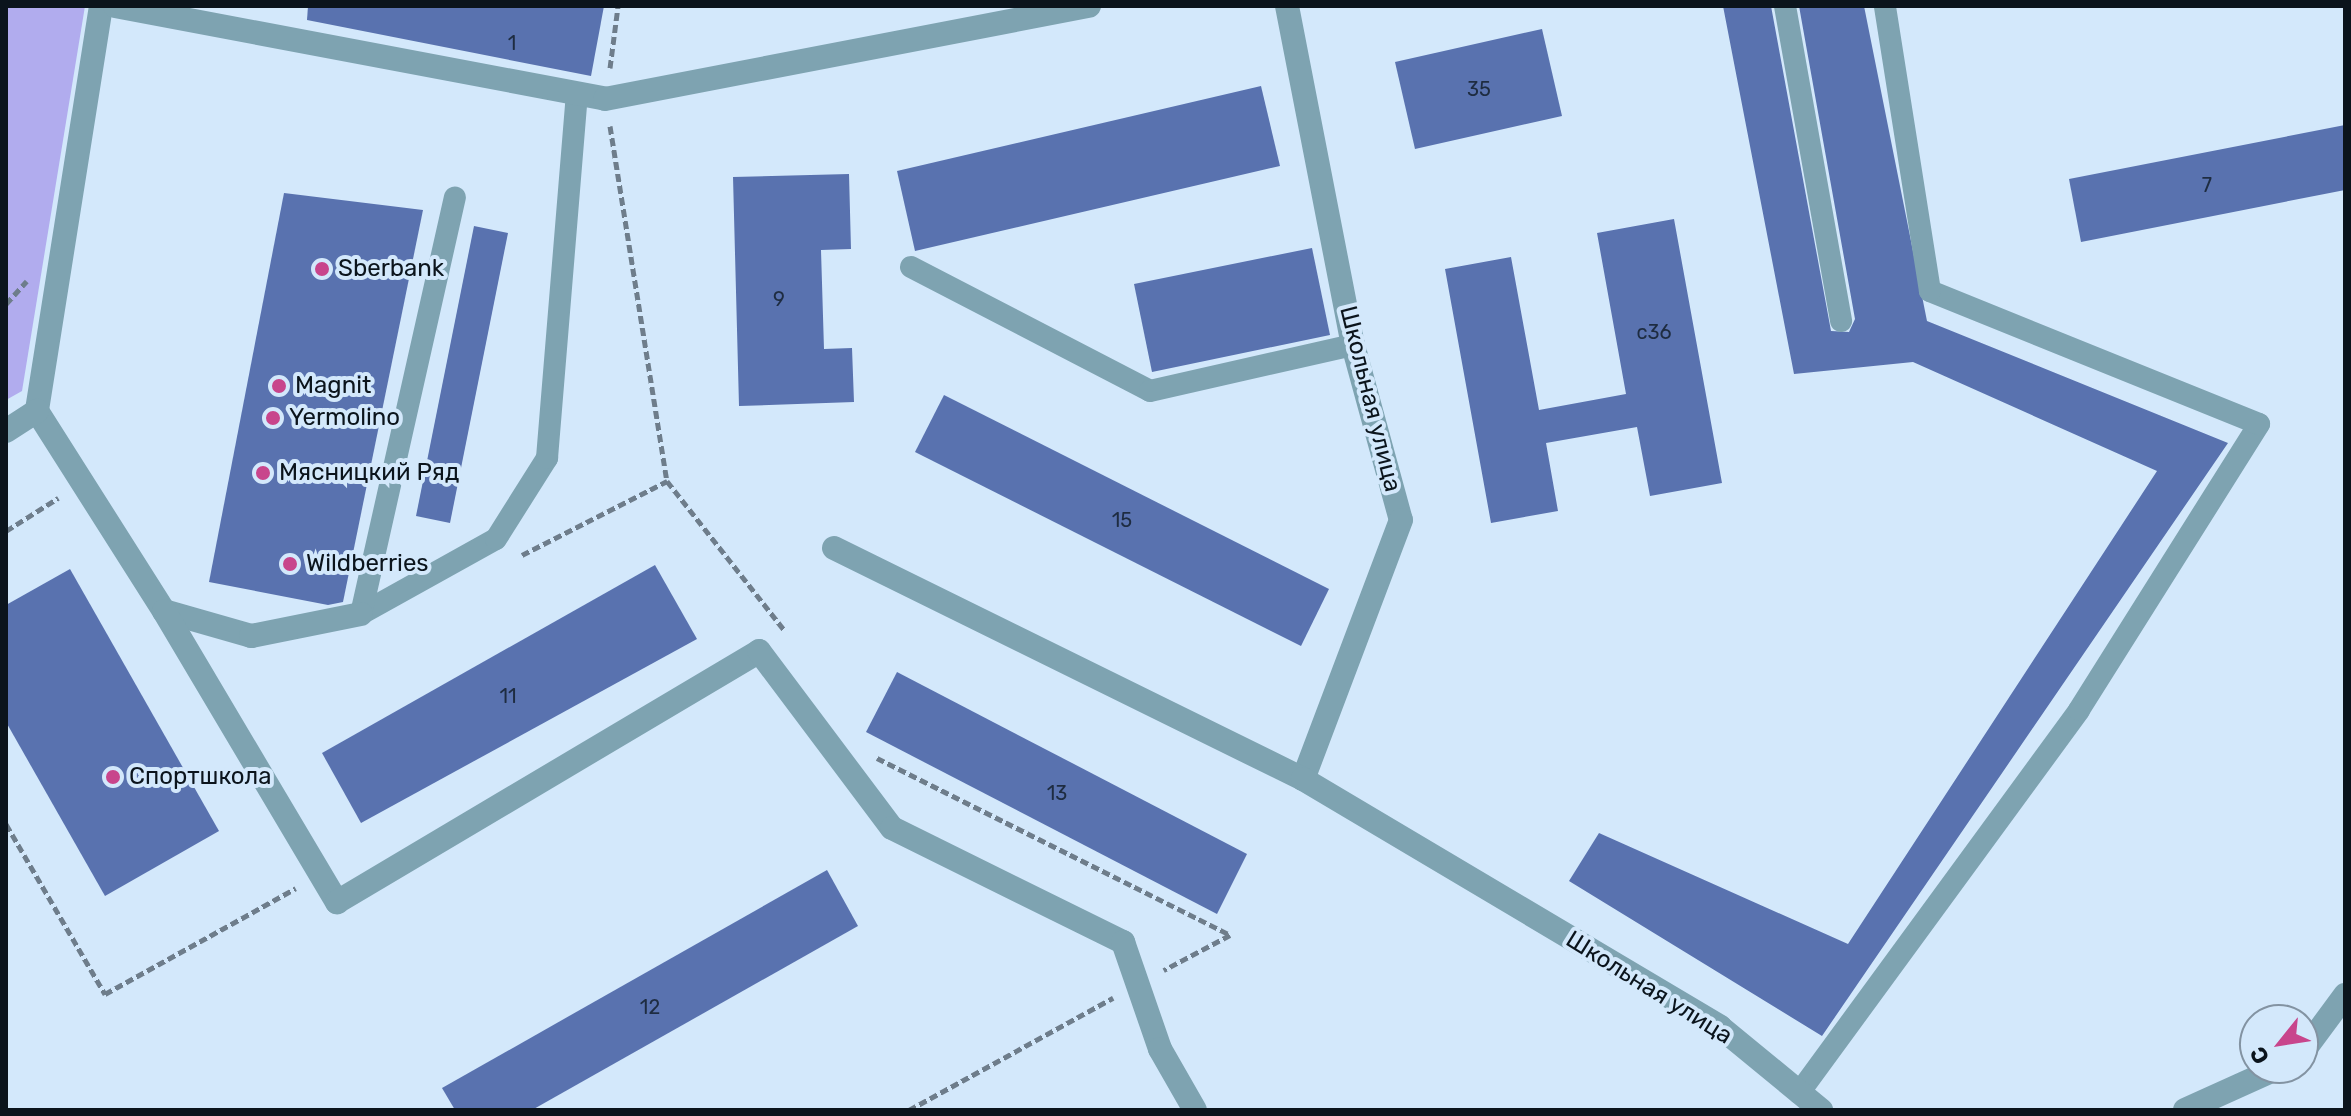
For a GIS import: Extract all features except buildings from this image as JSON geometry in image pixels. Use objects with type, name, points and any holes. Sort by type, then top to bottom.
[{"type":"street","points":[[101,6],[37,411],[164,611],[337,902],[759,651],[892,828],[1123,942],[1160,1049],[1198,1108]]},
{"type":"street","points":[[115,6],[605,99],[1089,6]]},
{"type":"street","name":"Школьная улица","points":[[1287,6],[1353,345],[1401,520],[1303,779]]},
{"type":"street","points":[[6,431],[37,411]]},
{"type":"street","name":"Школьная улица","points":[[834,548],[1303,779],[1720,1027],[1821,1110]]},
{"type":"street","points":[[164,611],[251,636],[361,614]]},
{"type":"street","points":[[2319,1030],[2345,995]]},
{"type":"street","points":[[2185,1110],[2243,1084]]},
{"type":"lane","points":[[1785,6],[1841,321]]},
{"type":"lane","points":[[1799,1093],[2079,710],[2259,424],[1930,291],[1885,6]]},
{"type":"lane","points":[[361,614],[496,539],[547,458],[577,94]]},
{"type":"lane","points":[[361,614],[455,197]]},
{"type":"lane","points":[[911,267],[1150,391],[1353,345]]},
{"type":"path","points":[[618,6],[605,99],[667,481],[793,642]]},
{"type":"path","points":[[6,531],[82,482]]},
{"type":"path","points":[[872,755],[1230,935],[909,1110]]},
{"type":"path","points":[[6,824],[105,994],[321,874]]},
{"type":"shaded area","points":[[6,6],[85,6],[22,391],[6,400]]},
{"type":"place","name":"Sberbank","points":[[322,269]]},
{"type":"place","name":"Magnit","points":[[279,386]]},
{"type":"place","name":"Yermolino","points":[[273,418]]},
{"type":"place","name":"Мясницкий Ряд","points":[[263,473]]},
{"type":"place","name":"Wildberries","points":[[290,564]]},
{"type":"place","name":"Спортшкола","points":[[113,777]]}]
